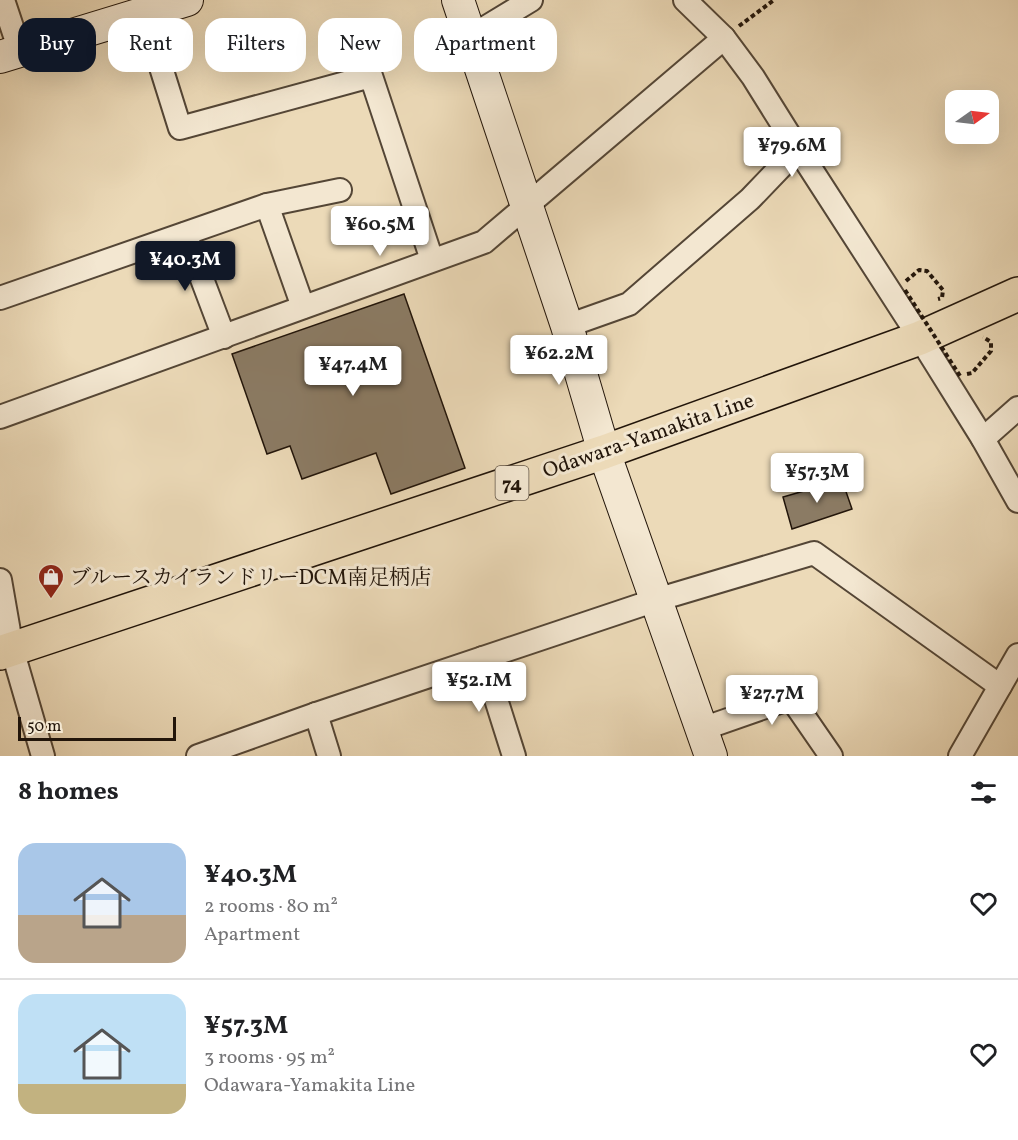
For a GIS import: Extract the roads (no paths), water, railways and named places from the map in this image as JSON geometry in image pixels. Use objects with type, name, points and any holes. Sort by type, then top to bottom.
[{"type":"main road","name":"Odawara-Yamakita Line","points":[[6,651],[604,452],[920,339],[1018,294]]},
{"type":"street","points":[[3,0],[10,54],[187,0]]},
{"type":"street","points":[[458,0],[464,18]]},
{"type":"street","points":[[501,18],[531,0]]},
{"type":"street","points":[[685,0],[724,38],[753,77],[798,149],[900,295],[920,339],[952,370],[984,439],[1018,501]]},
{"type":"street","points":[[144,13],[180,128],[371,76],[432,260]]},
{"type":"street","points":[[0,417],[484,242],[724,38]]},
{"type":"street","points":[[482,72],[567,326],[604,452],[706,742],[791,698],[831,756]]},
{"type":"street","points":[[567,326],[629,304],[750,199],[798,149]]},
{"type":"street","points":[[0,298],[267,205],[340,190]]},
{"type":"street","points":[[267,205],[303,307]]},
{"type":"street","points":[[185,234],[224,337]]},
{"type":"street","points":[[984,439],[1018,408]]},
{"type":"street","points":[[198,756],[656,600],[814,553],[1000,686]]},
{"type":"street","points":[[0,580],[6,651],[43,756]]},
{"type":"street","points":[[960,756],[1018,656]]},
{"type":"street","points":[[483,658],[514,756]]},
{"type":"street","points":[[316,714],[329,756]]},
{"type":"place","name":"ブルースカイランドリーDCM南足柄店","points":[[51,600]]}]
